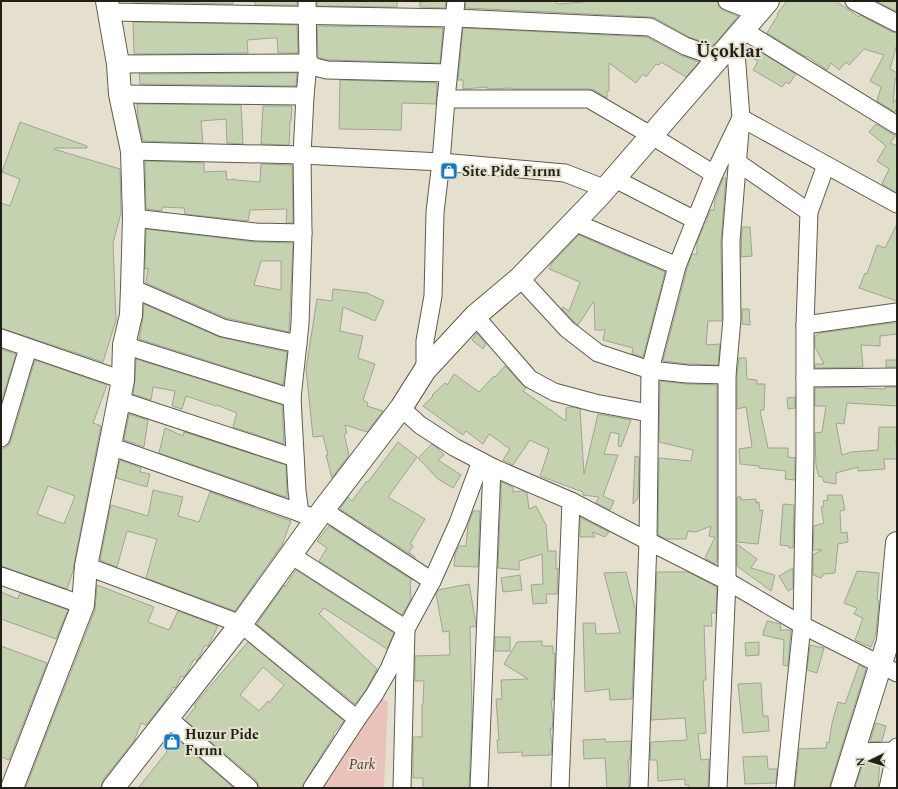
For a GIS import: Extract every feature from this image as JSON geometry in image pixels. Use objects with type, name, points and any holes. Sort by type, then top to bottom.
[{"type":"street","points":[[425,370],[425,341],[433,296],[435,212],[456,1]]},
{"type":"street","points":[[727,1],[763,7]]},
{"type":"street","points":[[854,1],[897,23]]},
{"type":"street","points":[[12,788],[84,605],[86,566],[121,390],[124,345],[130,315],[132,288],[134,218],[132,151],[120,94],[118,64],[108,6],[307,8],[455,18],[650,27],[685,46],[719,58]]},
{"type":"street","points":[[113,788],[241,624],[291,555],[313,514],[401,408],[425,370],[475,316],[520,278],[610,184],[763,7]]},
{"type":"street","points":[[307,8],[308,63],[302,155],[303,233],[300,324],[292,398],[295,458],[313,514]]},
{"type":"street","points":[[718,788],[727,581],[727,375],[732,319],[731,242],[741,118],[739,35]]},
{"type":"street","points":[[739,35],[897,125]]},
{"type":"street","points":[[118,64],[308,63],[315,67],[327,70],[448,72]]},
{"type":"street","points":[[120,94],[305,96]]},
{"type":"street","points":[[446,99],[589,99],[714,174]]},
{"type":"street","points":[[741,118],[897,204]]},
{"type":"street","points":[[639,788],[648,541],[650,370],[677,266],[714,174],[741,118]]},
{"type":"street","points":[[132,151],[302,155],[441,162],[565,173],[610,184],[695,220]]},
{"type":"street","points":[[737,162],[808,212]]},
{"type":"street","points":[[785,788],[802,625],[805,455],[805,325],[808,212],[826,165]]},
{"type":"street","points":[[134,218],[256,232],[303,233]]},
{"type":"street","points":[[574,222],[677,266]]},
{"type":"street","points":[[520,278],[567,329],[598,353],[650,370],[687,374],[727,375]]},
{"type":"street","points":[[132,288],[223,328],[298,344]]},
{"type":"street","points":[[805,325],[897,312]]},
{"type":"street","points":[[475,316],[530,379],[554,392],[595,403],[649,414]]},
{"type":"street","points":[[1,338],[28,348],[121,390],[295,458]]},
{"type":"street","points":[[124,345],[292,398]]},
{"type":"street","points":[[1,438],[28,348]]},
{"type":"street","points":[[805,378],[897,377]]},
{"type":"street","points":[[401,408],[420,425],[454,447],[486,464],[571,501],[727,581],[802,625],[888,669]]},
{"type":"street","points":[[110,446],[313,514],[432,581]]},
{"type":"street","points":[[312,788],[374,695],[389,669],[406,629],[432,581],[486,464]]},
{"type":"street","points":[[479,788],[486,464]]},
{"type":"street","points":[[560,788],[571,501]]},
{"type":"street","points":[[842,788],[853,752],[888,669],[892,639],[897,543]]},
{"type":"street","points":[[291,555],[406,629]]},
{"type":"street","points":[[86,566],[241,624],[357,719]]},
{"type":"street","points":[[1,576],[84,605]]},
{"type":"street","points":[[402,788],[406,629]]},
{"type":"street","points":[[389,669],[405,694]]},
{"type":"street","points":[[168,718],[249,788]]},
{"type":"street","points":[[853,752],[897,749],[888,788]]},
{"type":"green space","name":"Park","points":[[383,699],[388,702],[384,788],[318,788],[374,704]]},
{"type":"building","points":[[233,1],[233,4],[132,2]]},
{"type":"building","points":[[255,1],[297,1],[297,5],[255,5]]},
{"type":"building","points":[[317,1],[397,1],[397,7],[317,6]]},
{"type":"building","points":[[446,1],[445,8],[420,7],[420,2]]},
{"type":"building","points":[[466,1],[556,1],[557,4],[584,1],[717,1],[719,7],[723,10],[738,16],[714,45],[710,42],[709,44],[689,37],[651,17],[465,8]]},
{"type":"building","points":[[787,1],[837,1],[859,17],[860,15],[892,32],[897,33],[897,44],[890,69],[897,73],[893,103],[897,98],[897,107],[895,112],[877,101],[881,87],[870,81],[884,55],[864,49],[849,65],[846,62],[839,70],[831,63],[827,70],[807,56],[806,57],[767,33],[778,15],[777,14]]},
{"type":"building","points":[[876,1],[897,1],[896,11]]},
{"type":"building","points":[[133,22],[297,25],[298,53],[278,53],[277,38],[272,38],[247,40],[248,53],[134,54]]},
{"type":"building","points":[[317,26],[443,28],[440,63],[328,60],[319,58]]},
{"type":"building","points":[[463,28],[647,37],[680,55],[699,62],[686,77],[661,62],[659,65],[656,64],[646,77],[643,74],[636,83],[609,63],[609,91],[607,91],[607,98],[594,90],[589,89],[488,89],[487,87],[463,89],[463,80],[458,80]]},
{"type":"building","points":[[759,51],[796,74],[789,84],[786,82],[782,87],[753,70],[758,61],[754,59]]},
{"type":"building","points":[[297,73],[296,86],[140,84],[139,74]]},
{"type":"building","points":[[340,80],[437,83],[436,104],[402,103],[401,130],[339,129]]},
{"type":"building","points":[[137,104],[241,105],[243,144],[227,143],[226,119],[201,121],[203,143],[143,141],[138,118]]},
{"type":"building","points":[[263,106],[292,106],[289,145],[261,144]]},
{"type":"building","points":[[20,122],[87,146],[87,148],[54,149],[120,169],[121,213],[113,243],[116,320],[103,362],[1,328],[1,203],[10,206],[20,179],[2,172]]},
{"type":"building","points":[[876,124],[896,135],[890,143],[897,146],[897,193],[882,184],[889,169],[877,161],[886,146],[869,132]]},
{"type":"building","points":[[145,161],[204,163],[204,172],[226,171],[227,180],[235,179],[260,182],[261,164],[292,165],[293,223],[286,223],[287,209],[250,210],[248,221],[185,214],[184,208],[162,207],[162,211],[146,209]]},
{"type":"building","points":[[723,178],[726,178],[721,241],[722,321],[708,321],[706,345],[720,344],[718,365],[663,361],[687,269],[692,254],[697,254],[697,243],[705,222],[707,222],[710,210],[714,210],[715,200]]},
{"type":"building","points":[[897,224],[897,301],[859,288],[865,273],[867,274],[877,245],[885,248]]},
{"type":"building","points":[[742,227],[750,227],[752,256],[741,257]]},
{"type":"building","points":[[146,229],[255,242],[293,243],[289,332],[226,318],[146,283],[148,268],[145,269]],"holes":[[[261,261],[281,261],[281,290],[254,285]]]},
{"type":"building","points":[[579,235],[665,272],[643,357],[632,354],[633,348],[603,340],[605,330],[595,330],[594,301],[578,325],[562,309],[563,307],[569,311],[580,282],[549,269],[552,263]]},
{"type":"building","points":[[333,289],[367,293],[384,301],[375,321],[343,307],[340,331],[363,336],[358,358],[375,364],[363,400],[368,403],[367,406],[383,411],[367,432],[345,425],[347,433],[344,434],[349,455],[332,478],[323,436],[313,437],[306,369],[317,299],[332,301]]},
{"type":"building","points":[[144,304],[219,337],[287,352],[283,385],[139,339]]},
{"type":"building","points":[[742,309],[749,309],[750,325],[742,324]]},
{"type":"building","points":[[897,323],[897,334],[880,336],[880,346],[861,345],[863,367],[815,368],[815,364],[824,364],[815,347],[815,336],[820,333]]},
{"type":"building","points":[[477,333],[486,344],[483,349],[472,340]]},
{"type":"building","points":[[1,349],[16,354],[1,403]]},
{"type":"building","points":[[739,358],[746,358],[747,379],[757,380],[757,384],[765,384],[764,410],[760,410],[768,448],[788,448],[788,457],[795,458],[795,480],[785,479],[786,471],[740,464],[739,449],[752,447],[746,407],[737,409],[737,375]]},
{"type":"building","points":[[136,359],[282,405],[284,444],[233,427],[237,413],[217,405],[216,406],[186,396],[182,409],[172,406],[175,391],[153,387],[151,400],[133,394]]},
{"type":"building","points":[[35,360],[107,385],[93,423],[101,426],[73,571],[67,589],[1,566],[1,448],[8,446],[11,441]],"holes":[[[48,486],[75,496],[64,524],[37,514]]]},
{"type":"building","points":[[886,360],[897,360],[897,367],[886,367]]},
{"type":"building","points":[[505,366],[526,388],[523,391],[566,421],[566,408],[572,407],[580,409],[584,474],[598,414],[631,420],[621,447],[618,446],[619,434],[611,432],[604,454],[618,455],[603,496],[614,501],[610,510],[596,503],[599,497],[583,495],[583,492],[540,476],[549,449],[530,440],[513,465],[503,460],[510,449],[489,434],[483,444],[466,431],[463,435],[423,406],[445,383],[447,385],[454,374],[479,392]]},
{"type":"building","points":[[660,381],[717,385],[717,560],[715,564],[705,558],[715,537],[709,536],[711,526],[696,532],[688,531],[686,539],[666,539],[658,535],[659,458],[691,461],[693,450],[659,442]]},
{"type":"building","points":[[864,387],[885,389],[885,387],[897,387],[897,406],[847,403],[844,424],[836,423],[842,455],[851,452],[878,450],[879,427],[897,427],[897,459],[884,459],[885,469],[858,471],[858,467],[836,473],[836,484],[824,482],[822,476],[819,477],[816,466],[815,433],[822,432],[826,406],[815,406],[815,388]]},
{"type":"building","points":[[795,397],[795,408],[788,409],[787,398]]},
{"type":"building","points":[[129,414],[148,420],[144,447],[124,440]]},
{"type":"building","points":[[165,428],[183,436],[184,432],[286,465],[287,497],[159,453]]},
{"type":"building","points":[[398,442],[417,457],[388,497],[425,519],[410,544],[413,546],[409,552],[416,558],[340,509],[348,497],[352,501]]},
{"type":"building","points":[[432,444],[444,455],[438,460],[461,475],[453,488],[438,479],[418,458]]},
{"type":"building","points":[[635,456],[639,457],[638,498],[633,504]]},
{"type":"building","points":[[120,460],[141,468],[140,472],[150,474],[147,487],[116,478]]},
{"type":"building","points":[[501,482],[513,487],[513,492],[522,491],[527,493],[529,509],[536,506],[546,525],[548,551],[556,551],[556,569],[558,568],[557,594],[546,594],[547,603],[533,604],[531,585],[543,584],[542,554],[519,561],[519,570],[498,568]]},
{"type":"building","points":[[153,490],[183,497],[178,516],[199,522],[210,492],[291,521],[282,545],[235,611],[146,578],[157,539],[127,531],[117,567],[100,560],[111,505],[148,516]]},
{"type":"building","points":[[827,495],[842,495],[845,510],[840,511],[841,533],[847,532],[848,542],[838,544],[835,573],[824,574],[821,578],[813,575],[813,555],[822,550],[813,550],[814,526],[824,523],[821,507],[824,506],[823,501],[828,500]]},
{"type":"building","points":[[737,497],[741,497],[741,500],[756,499],[756,503],[759,502],[760,511],[763,510],[758,544],[737,542]]},
{"type":"building","points":[[783,504],[794,505],[793,548],[780,545]]},
{"type":"building","points":[[473,511],[480,511],[478,567],[454,566],[455,555],[459,546],[466,546],[468,525]]},
{"type":"building","points":[[580,517],[609,532],[605,537],[592,532],[595,537],[580,537]]},
{"type":"building","points":[[329,526],[412,580],[410,583],[411,599],[402,615],[319,561],[327,548],[317,541]]},
{"type":"building","points":[[737,544],[757,559],[751,568],[775,575],[771,591],[737,566]]},
{"type":"building","points":[[793,568],[793,588],[788,591],[779,576]]},
{"type":"building","points":[[296,570],[394,633],[387,649],[324,608],[319,614],[377,669],[366,690],[355,704],[257,624]]},
{"type":"building","points":[[857,571],[879,573],[877,600],[879,601],[876,634],[871,647],[855,640],[863,618],[854,614],[857,608],[844,603]]},
{"type":"building","points":[[626,572],[636,608],[632,699],[610,700],[609,689],[585,692],[583,623],[595,623],[596,634],[620,633],[604,573]]},
{"type":"building","points":[[657,572],[688,572],[717,587],[716,613],[711,613],[712,626],[704,626],[706,680],[703,680],[706,733],[698,734],[701,760],[709,759],[708,788],[689,788],[689,785],[685,785],[685,779],[658,781],[657,760],[650,760],[651,742],[687,740],[685,718],[651,720]]},
{"type":"building","points":[[520,575],[522,590],[503,592],[501,578]]},
{"type":"building","points":[[469,584],[476,626],[470,627],[472,714],[469,788],[423,788],[423,778],[413,778],[413,737],[422,737],[424,681],[415,681],[415,656],[450,655],[449,631],[443,632],[436,594],[438,590]]},
{"type":"building","points":[[97,585],[154,607],[148,622],[169,630],[178,611],[218,626],[208,646],[205,645],[197,661],[194,659],[187,673],[184,677],[181,676],[176,687],[173,687],[166,700],[146,725],[141,723],[134,741],[103,780],[101,788],[26,787],[95,610]]},
{"type":"building","points":[[1,592],[18,599],[20,593],[68,610],[56,639],[1,619]]},
{"type":"building","points":[[767,621],[781,624],[780,630],[791,630],[788,666],[783,665],[784,640],[763,635]]},
{"type":"building","points":[[495,637],[510,637],[510,651],[495,651]]},
{"type":"building","points":[[542,641],[542,646],[553,646],[553,654],[555,653],[553,700],[551,700],[553,720],[552,729],[550,729],[552,746],[551,755],[522,756],[522,752],[498,753],[497,740],[499,740],[496,699],[502,699],[501,680],[528,679],[504,664],[517,642]]},
{"type":"building","points":[[248,642],[344,721],[333,734],[334,735],[302,788],[259,788],[256,780],[185,720],[196,706],[194,705]],"holes":[[[263,667],[284,685],[269,703],[268,701],[259,711],[240,695]]]},
{"type":"building","points":[[759,642],[759,655],[746,656],[745,643]]},
{"type":"building","points":[[810,645],[824,648],[817,673],[807,670]]},
{"type":"building","points":[[1,646],[47,663],[9,760],[1,757]]},
{"type":"building","points":[[859,665],[866,669],[830,788],[795,788],[799,749],[826,748],[827,742],[829,743],[832,723],[838,702],[845,704]]},
{"type":"building","points":[[761,683],[763,716],[768,716],[769,731],[743,733],[738,684]]},
{"type":"building","points":[[876,723],[886,726],[882,741],[870,742]]},
{"type":"building","points":[[173,736],[234,788],[138,788],[167,752],[166,750],[170,745],[167,743]]},
{"type":"building","points":[[605,739],[606,742],[631,741],[630,760],[628,760],[629,788],[607,788],[605,758],[584,759],[583,740]]},
{"type":"building","points":[[767,756],[768,769],[777,769],[776,783],[745,784],[743,757]]},
{"type":"building","points":[[880,761],[878,788],[855,788],[863,762]]},
{"type":"place","name":"Site Pide Fırını","points":[[449,171]]},
{"type":"place","name":"Huzur Pide Fırını","points":[[172,742]]},
{"type":"district","name":"Üçoklar","points":[[729,51]]}]
